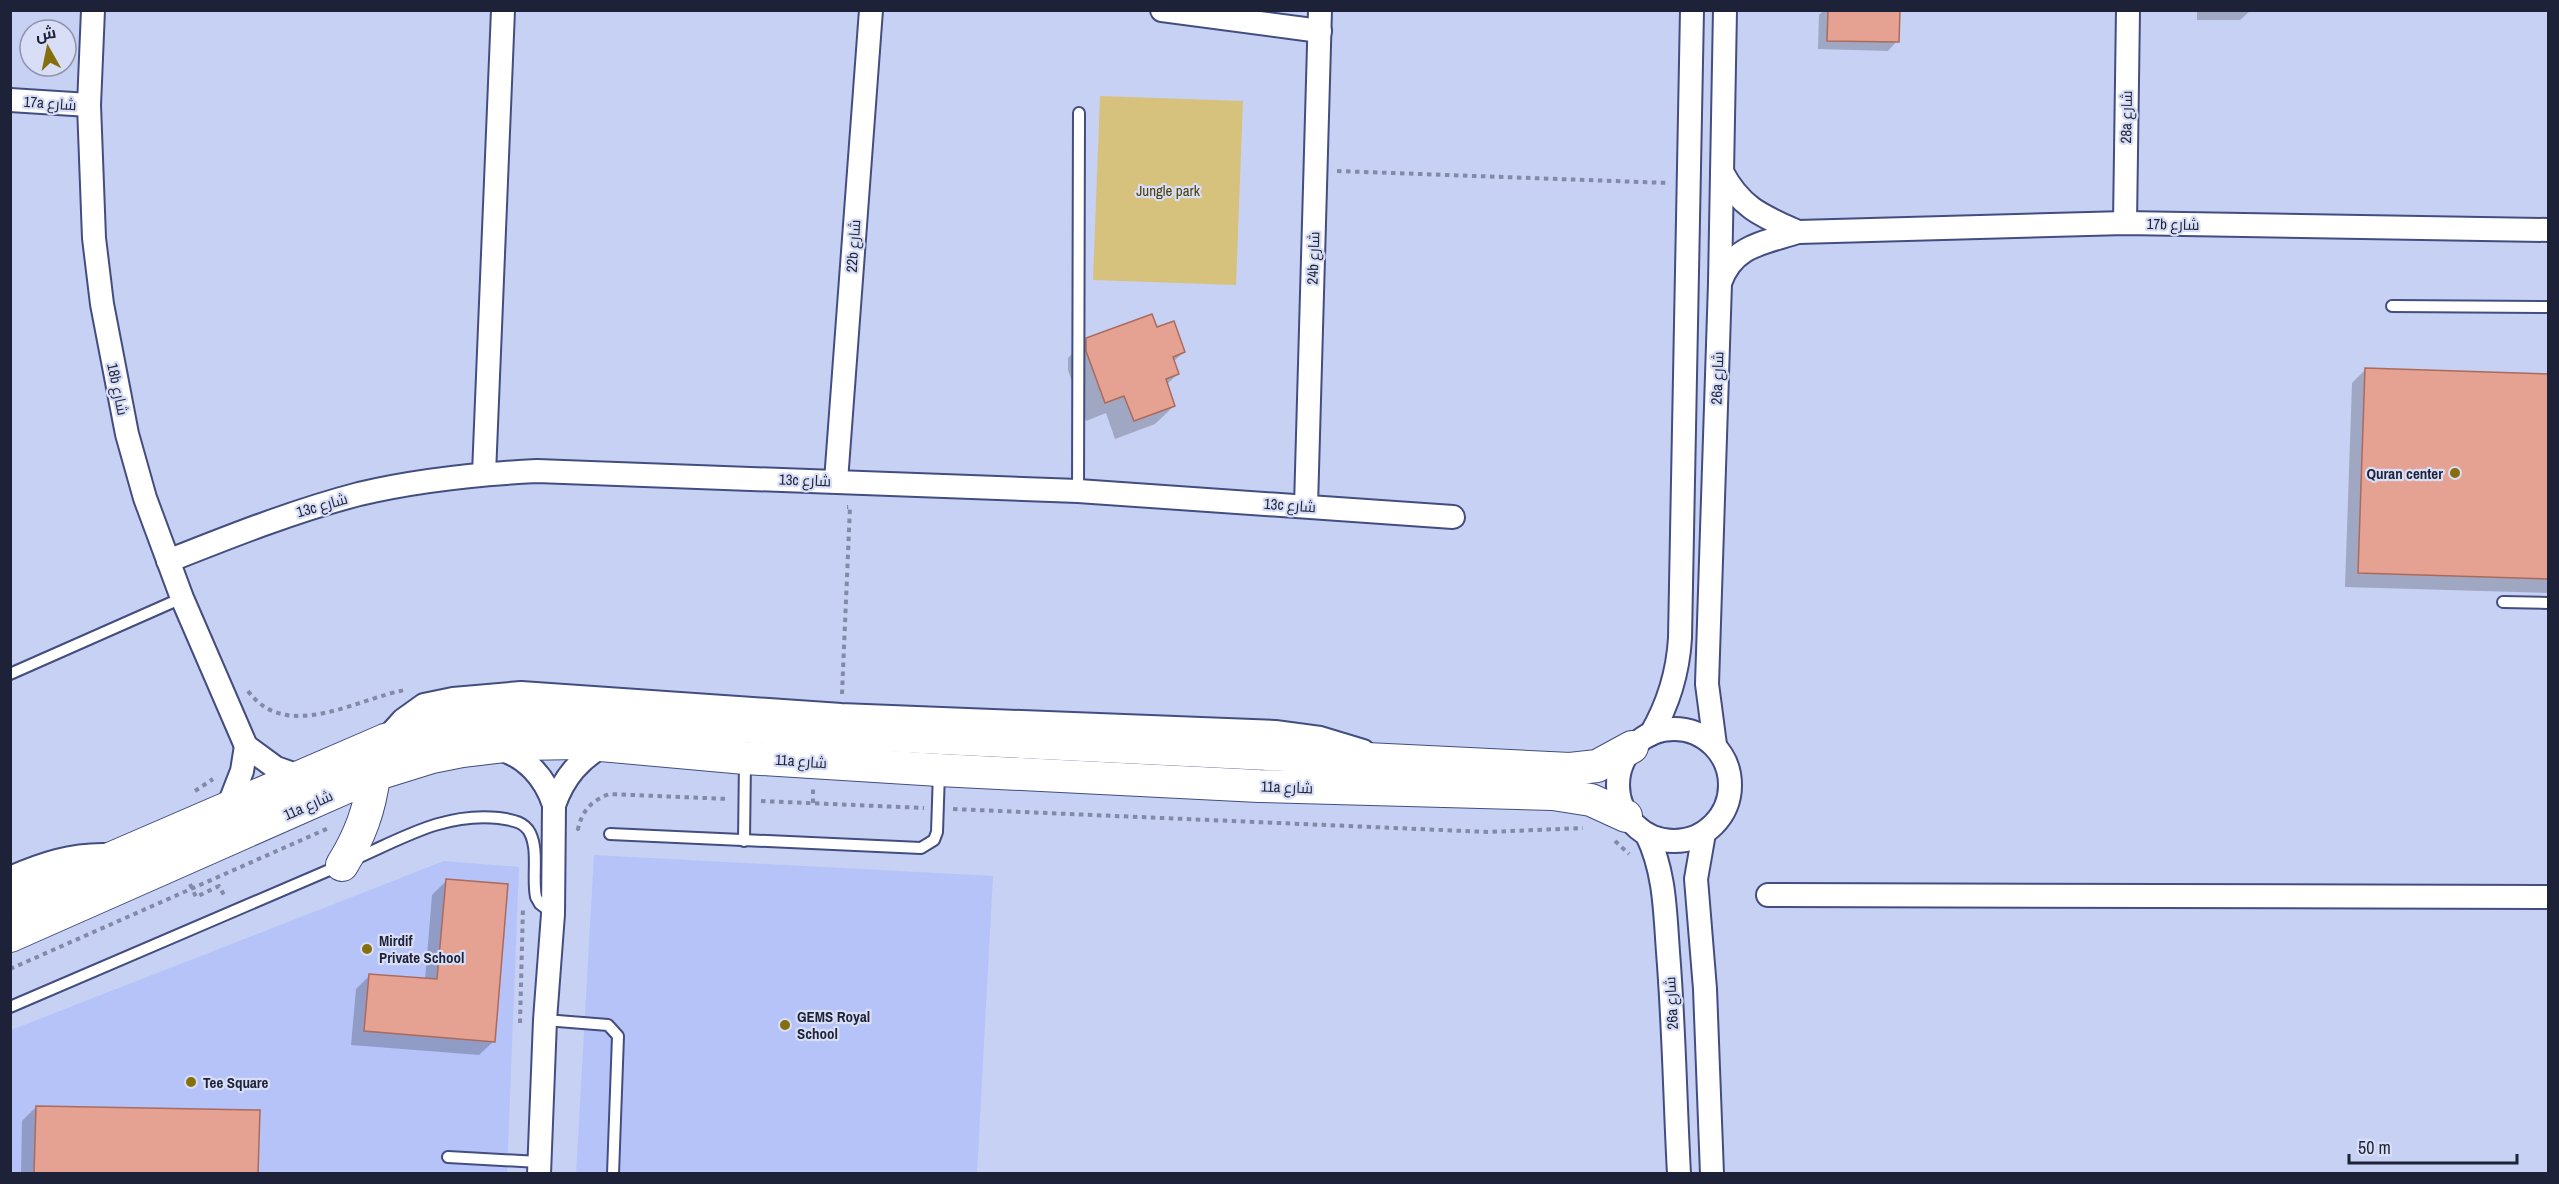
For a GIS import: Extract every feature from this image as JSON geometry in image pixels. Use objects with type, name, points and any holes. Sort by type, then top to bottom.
[{"type":"street","name":"18b شارع","points":[[93,10],[89,105],[94,238],[111,358],[145,498],[182,598],[246,746]]},
{"type":"street","points":[[484,474],[503,10]]},
{"type":"street","name":"22b شارع","points":[[836,481],[871,10]]},
{"type":"street","points":[[1162,10],[1320,21]]},
{"type":"street","name":"26a شارع","points":[[1642,740],[1669,698],[1675,678],[1679,648],[1692,10]]},
{"type":"street","name":"26a شارع","points":[[1715,745],[1707,684],[1720,283],[1725,10]]},
{"type":"street","name":"28a شارع","points":[[2125,223],[2128,10]]},
{"type":"street","name":"24b شارع","points":[[1306,506],[1320,21]]},
{"type":"street","name":"17a شارع","points":[[10,100],[89,105]]},
{"type":"street","name":"17b شارع","points":[[1722,172],[1737,197],[1748,207],[1760,216],[1797,232]]},
{"type":"street","name":"17b شارع","points":[[1720,283],[1730,262],[1738,254],[1748,248],[1797,232],[2125,223],[2548,230]]},
{"type":"street","name":"13c شارع","points":[[168,561],[299,512],[360,494],[421,482],[484,474],[537,471],[1078,491],[1453,517]]},
{"type":"street","points":[[385,740],[403,720],[424,705],[465,697],[521,693],[841,715],[1275,732],[1342,743],[1384,759]]},
{"type":"street","name":"11a شارع","points":[[10,902],[385,740],[460,721],[515,714],[549,713],[862,734],[1570,769],[1597,766],[1642,740]]},
{"type":"street","points":[[1664,729],[1692,731],[1715,745],[1729,770],[1731,785],[1724,813],[1715,824],[1704,833],[1676,842],[1629,830],[1620,802],[1619,773],[1624,759],[1642,740],[1664,729]]},
{"type":"street","name":"11a شارع","points":[[10,936],[374,776],[432,757],[493,747],[549,743],[606,744],[746,758],[939,770],[1259,786],[1553,794],[1591,800],[1629,830]]},
{"type":"street","points":[[554,811],[565,780],[573,769],[588,755],[606,744]]},
{"type":"street","points":[[228,807],[242,771],[246,746],[276,768],[299,776]]},
{"type":"street","points":[[493,747],[516,756],[536,772],[550,793],[554,811],[553,914],[545,1020],[539,1168]]},
{"type":"street","points":[[342,865],[362,830],[374,776]]},
{"type":"street","name":"26a شارع","points":[[1629,830],[1657,859],[1662,884],[1670,980],[1679,1173]]},
{"type":"street","points":[[1704,833],[1696,879],[1705,989],[1714,1172]]},
{"type":"street","name":"11a شارع","points":[[10,878],[59,860],[78,856],[118,855]]},
{"type":"street","points":[[1768,896],[2548,897]]},
{"type":"lane","points":[[1078,491],[1079,113]]},
{"type":"lane","points":[[2392,306],[2548,307]]},
{"type":"lane","points":[[10,674],[182,598]]},
{"type":"lane","points":[[2503,602],[2548,603]]},
{"type":"lane","points":[[744,841],[746,758]]},
{"type":"lane","points":[[610,834],[921,848],[934,840],[939,809],[939,770]]},
{"type":"lane","points":[[10,1006],[442,822],[471,817],[513,820],[524,825],[531,836],[536,897],[546,910],[553,914]]},
{"type":"lane","points":[[545,1020],[608,1025],[618,1035],[613,1173]]},
{"type":"lane","points":[[448,1156],[539,1168]]},
{"type":"path","points":[[1316,170],[1689,184]]},
{"type":"path","points":[[836,481],[835,506],[850,507],[841,715]]},
{"type":"path","points":[[813,803],[814,762]]},
{"type":"path","points":[[554,811],[564,815],[578,829],[585,811],[591,804],[599,798],[618,793],[1488,832],[1572,828],[1593,831]]},
{"type":"path","points":[[10,969],[368,811]]},
{"type":"path","points":[[1629,830],[1630,855]]},
{"type":"path","points":[[520,1030],[524,900]]},
{"type":"shaded area","name":"GEMS Royal School","points":[[594,855],[993,876],[977,1173],[576,1174]]},
{"type":"shaded area","name":"Mirdif Private School","points":[[444,861],[519,867],[507,1173],[11,1174],[11,1030]]},
{"type":"green space","name":"Jungle park","points":[[1100,96],[1243,101],[1236,285],[1093,280]]},
{"type":"building","points":[[1828,10],[1900,10],[1899,42],[1827,41]]},
{"type":"building","points":[[1152,314],[1157,327],[1174,321],[1185,352],[1173,357],[1179,374],[1166,379],[1175,406],[1134,421],[1124,396],[1105,403],[1086,351],[1086,338]]},
{"type":"building","name":"Quran center","points":[[2365,368],[2548,374],[2548,579],[2358,573]]},
{"type":"building","points":[[446,879],[508,884],[495,1042],[364,1031],[369,974],[437,979]]},
{"type":"building","points":[[36,1106],[260,1110],[258,1173],[34,1173]]},
{"type":"place","name":"Quran center","points":[[2455,473]]},
{"type":"place","name":"Mirdif Private School","points":[[367,949]]},
{"type":"place","name":"GEMS Royal School","points":[[785,1025]]},
{"type":"place","name":"Tee Square","points":[[191,1082]]}]
